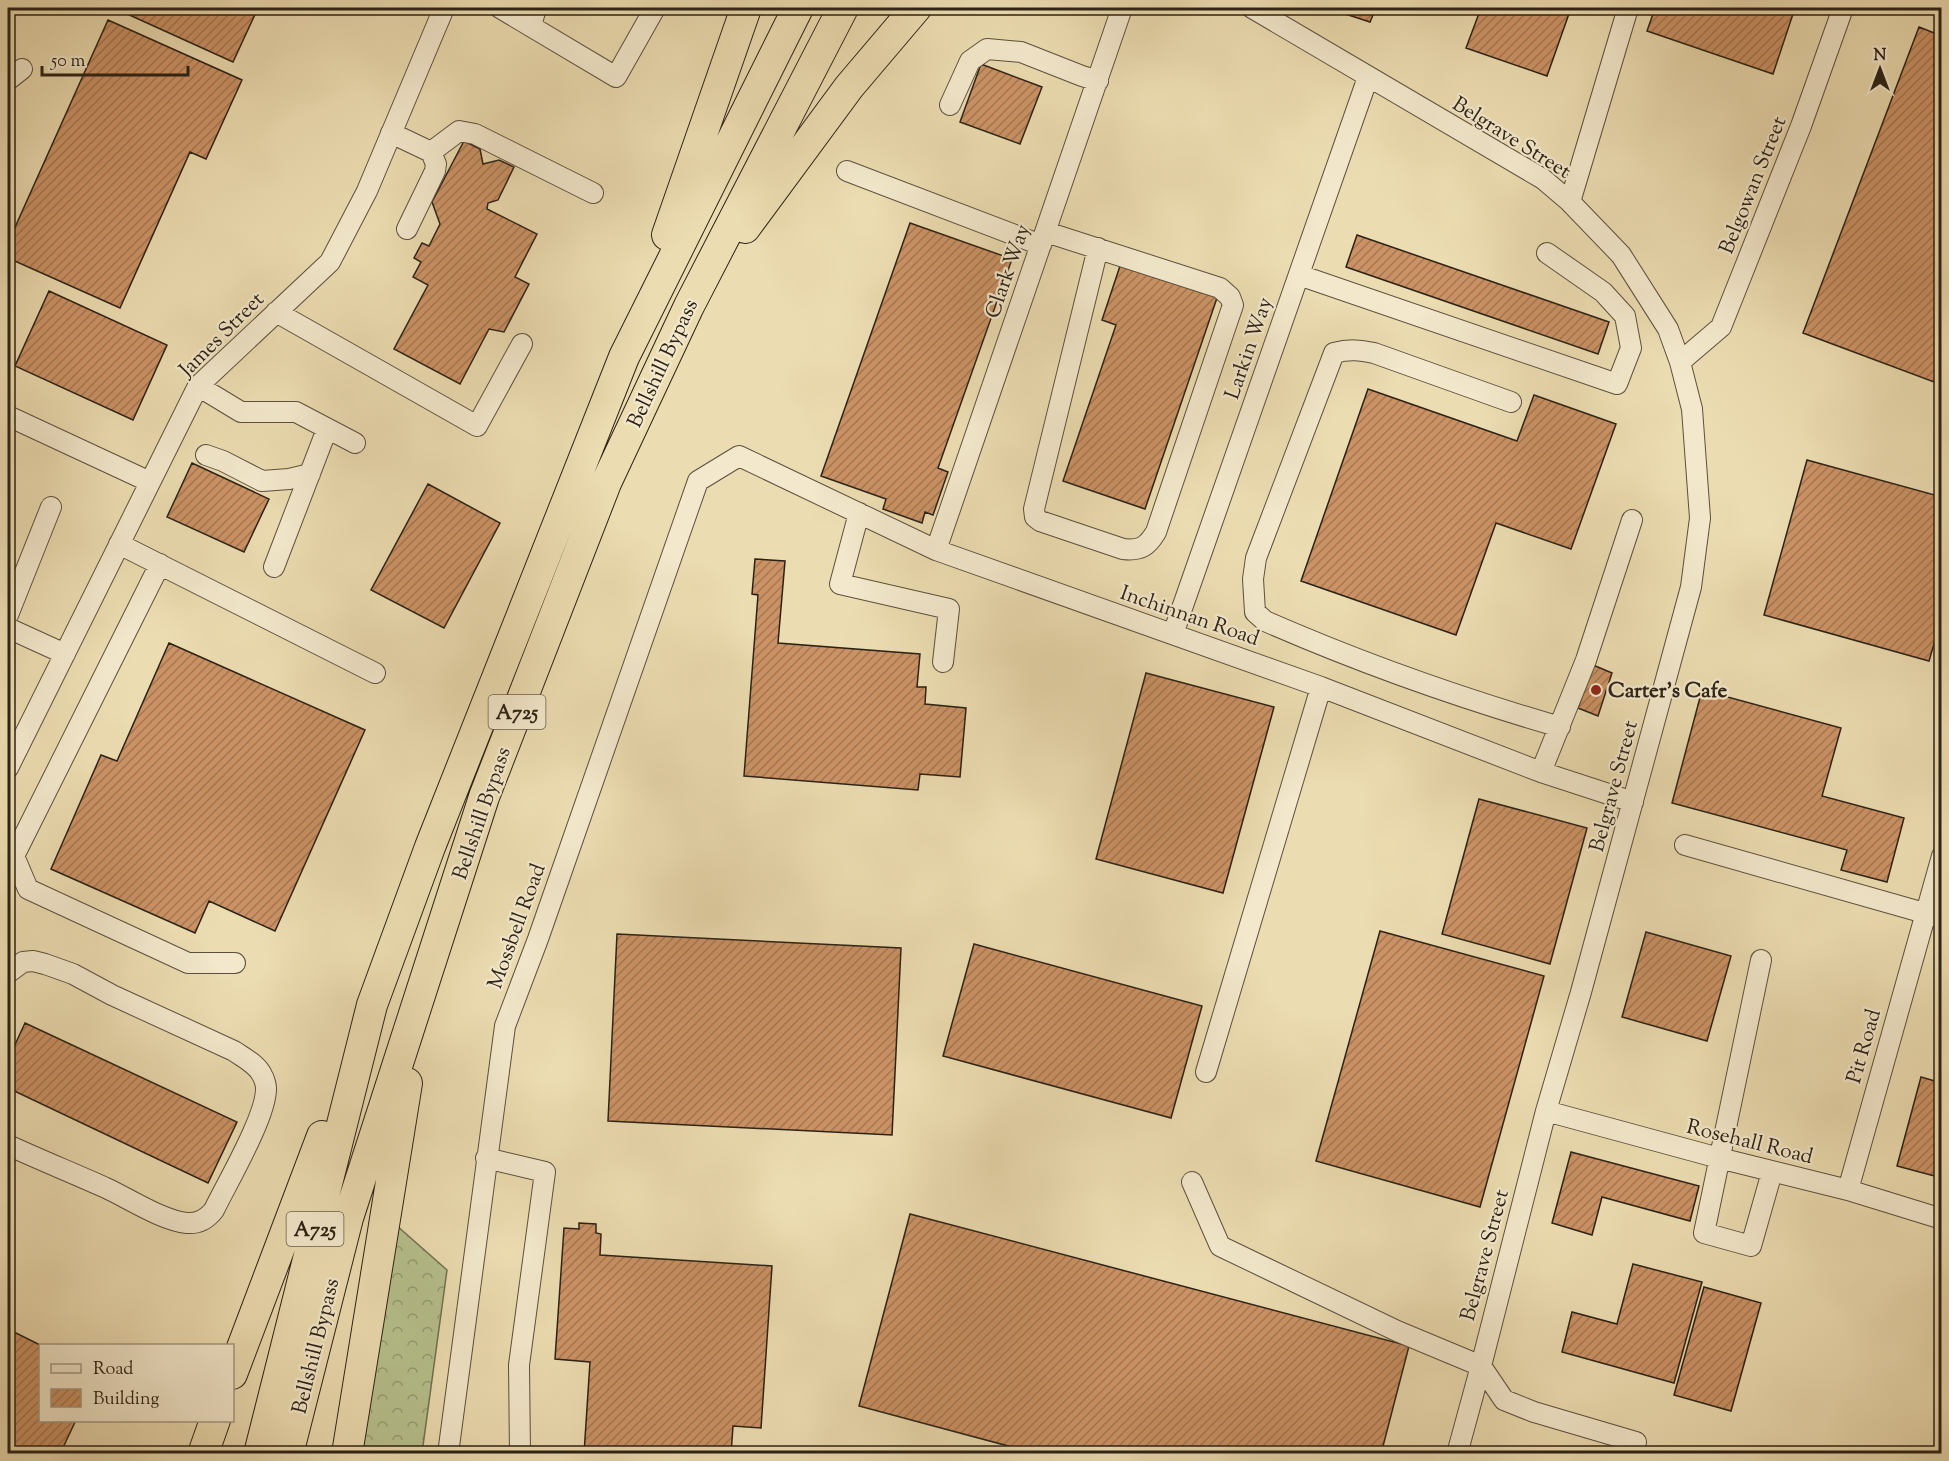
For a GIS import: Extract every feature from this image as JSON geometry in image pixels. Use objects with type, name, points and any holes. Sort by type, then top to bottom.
[{"type":"highway","points":[[624,357],[746,8]]},
{"type":"highway","name":"Bellshill Bypass","points":[[259,1454],[372,1005],[430,847],[624,357],[798,8]]},
{"type":"highway","name":"Bellshill Bypass","points":[[288,1454],[348,1218],[484,797],[606,483],[689,306],[843,8]]},
{"type":"highway","points":[[689,306],[849,87],[916,8]]},
{"type":"highway","points":[[347,1454],[423,985]]},
{"type":"highway","name":"A725","points":[[234,1369],[372,1005]]},
{"type":"highway","points":[[202,1454],[214,1422]]},
{"type":"street","name":"James Street","points":[[10,759],[198,386],[330,262],[367,191],[444,8]]},
{"type":"street","points":[[500,8],[533,17],[616,77],[654,8]]},
{"type":"street","name":"Clark Way","points":[[936,550],[1122,8]]},
{"type":"street","name":"Belgrave Street","points":[[1252,8],[1543,179],[1570,202],[1621,255],[1668,329],[1680,362],[1692,409],[1701,518],[1691,587],[1546,1110],[1481,1366],[1456,1454]]},
{"type":"street","points":[[1570,202],[1628,8]]},
{"type":"street","name":"Belgowan Street","points":[[1680,362],[1721,327],[1802,126],[1843,8]]},
{"type":"street","points":[[950,105],[970,61],[987,49],[1021,52],[1098,81]]},
{"type":"street","name":"Larkin Way","points":[[1173,633],[1368,77]]},
{"type":"street","points":[[431,152],[459,131],[475,134],[593,193]]},
{"type":"street","points":[[392,133],[431,152],[436,164],[435,171],[407,229]]},
{"type":"street","points":[[848,171],[1043,238],[1098,248],[1220,288],[1230,297],[1233,305],[1156,532],[1149,544],[1134,550],[1123,549],[1040,521],[1035,517],[1034,509],[1098,248]]},
{"type":"street","points":[[1299,275],[1617,384],[1631,348],[1625,316],[1603,292],[1547,252]]},
{"type":"street","points":[[276,312],[477,426],[522,344]]},
{"type":"street","points":[[1511,402],[1374,353],[1344,350],[1334,353],[1256,558],[1253,579],[1255,612],[1265,621],[1358,660],[1484,705],[1560,727]]},
{"type":"street","points":[[198,386],[241,412],[296,412],[355,444]]},
{"type":"street","points":[[8,416],[150,482]]},
{"type":"street","points":[[274,567],[327,429]]},
{"type":"street","points":[[206,455],[262,481],[289,479],[310,474]]},
{"type":"street","name":"Inchinnan Road","points":[[739,456],[936,550],[1321,687],[1574,784],[1633,802]]},
{"type":"street","name":"Mossbell Road","points":[[448,1454],[505,1026],[538,939],[698,481],[739,456]]},
{"type":"street","points":[[8,615],[51,507]]},
{"type":"street","points":[[859,513],[840,584],[949,609],[943,662]]},
{"type":"street","points":[[1541,772],[1586,660],[1632,520]]},
{"type":"street","points":[[119,544],[375,673]]},
{"type":"street","points":[[160,564],[11,853],[28,889],[188,963],[235,963]]},
{"type":"street","points":[[8,628],[64,654]]},
{"type":"street","points":[[1206,1072],[1321,687]]},
{"type":"street","points":[[1685,845],[1934,916]]},
{"type":"street","name":"Pit Road","points":[[1848,1190],[1934,916],[1941,856]]},
{"type":"street","points":[[1761,960],[1704,1233],[1750,1246],[1772,1172]]},
{"type":"street","points":[[8,973],[23,962],[33,961],[73,974],[112,995],[234,1051],[262,1073],[266,1088],[264,1104],[253,1132],[214,1210],[208,1218],[200,1222],[188,1224],[173,1220],[105,1187],[8,1145]]},
{"type":"street","name":"Rosehall Road","points":[[1546,1110],[1719,1158],[1848,1190],[1941,1219]]},
{"type":"street","points":[[486,1158],[545,1172],[519,1365],[520,1454]]},
{"type":"street","points":[[1192,1182],[1220,1246],[1397,1331],[1481,1366],[1504,1400],[1534,1412],[1636,1442],[1632,1454]]},
{"type":"green space","points":[[396,1225],[447,1270],[422,1453],[355,1454]]},
{"type":"building","points":[[114,8],[258,8],[233,62]]},
{"type":"building","points":[[1327,8],[1376,8],[1370,22]]},
{"type":"building","points":[[1481,8],[1571,8],[1547,76],[1466,48]]},
{"type":"building","points":[[1655,8],[1795,8],[1773,74],[1647,31]]},
{"type":"building","points":[[108,20],[242,80],[206,159],[190,152],[120,308],[8,258],[8,243]]},
{"type":"building","points":[[1919,27],[1942,36],[1942,385],[1803,333]]},
{"type":"building","points":[[981,64],[1042,87],[1020,144],[960,122]]},
{"type":"building","points":[[464,141],[480,149],[483,164],[499,160],[514,167],[498,200],[488,203],[487,209],[537,234],[515,277],[529,284],[504,332],[489,329],[460,384],[394,349],[428,285],[413,277],[421,262],[414,258],[422,243],[429,246],[440,224],[432,202]]},
{"type":"building","points":[[910,223],[1012,259],[938,468],[948,472],[933,515],[925,512],[922,523],[883,509],[886,499],[821,476]]},
{"type":"building","points":[[1357,235],[1609,322],[1598,354],[1346,267]]},
{"type":"building","points":[[1121,263],[1218,295],[1145,509],[1063,481],[1116,325],[1102,320]]},
{"type":"building","points":[[49,291],[167,345],[133,420],[15,366]]},
{"type":"building","points":[[1368,389],[1517,441],[1534,395],[1616,424],[1571,549],[1496,523],[1456,635],[1301,581]]},
{"type":"building","points":[[1807,460],[1942,497],[1942,639],[1936,637],[1929,661],[1764,615]]},
{"type":"building","points":[[192,463],[269,499],[244,552],[167,517]]},
{"type":"building","points":[[428,484],[500,523],[444,628],[371,590]]},
{"type":"building","points":[[755,559],[785,561],[778,643],[920,654],[917,687],[926,687],[925,704],[966,708],[960,777],[920,774],[918,790],[744,776],[758,595],[752,594]]},
{"type":"building","points":[[169,643],[365,730],[275,931],[209,901],[195,933],[51,869],[101,755],[117,761]]},
{"type":"building","name":"Carter's Cafe","points":[[1593,665],[1612,673],[1598,716],[1578,708]]},
{"type":"building","points":[[1146,673],[1274,707],[1223,893],[1096,859]]},
{"type":"building","points":[[1702,690],[1841,728],[1822,796],[1904,818],[1887,882],[1841,870],[1847,850],[1672,803]]},
{"type":"building","points":[[1479,799],[1587,828],[1550,964],[1442,934]]},
{"type":"building","points":[[1380,931],[1544,976],[1480,1207],[1316,1161]]},
{"type":"building","points":[[1646,932],[1731,956],[1707,1041],[1622,1017]]},
{"type":"building","points":[[617,934],[901,948],[892,1135],[608,1121]]},
{"type":"building","points":[[974,944],[1202,1006],[1171,1118],[943,1056]]},
{"type":"building","points":[[25,1023],[237,1122],[208,1183],[8,1088],[8,1060]]},
{"type":"building","points":[[1921,1077],[1942,1083],[1942,1178],[1897,1166]]},
{"type":"building","points":[[1571,1152],[1699,1186],[1690,1221],[1602,1197],[1592,1235],[1552,1223]]},
{"type":"building","points":[[910,1214],[1409,1346],[1381,1454],[1038,1454],[859,1406]]},
{"type":"building","points":[[579,1223],[596,1224],[596,1233],[601,1234],[600,1255],[772,1266],[761,1428],[733,1426],[731,1454],[584,1454],[590,1362],[555,1359],[564,1228],[579,1229]]},
{"type":"building","points":[[1633,1264],[1702,1282],[1674,1383],[1562,1352],[1572,1312],[1617,1324]]},
{"type":"building","points":[[1704,1287],[1761,1303],[1731,1411],[1674,1395]]},
{"type":"building","points":[[8,1329],[39,1344],[39,1422],[75,1422],[60,1454],[8,1454]]},
{"type":"place","name":"Carter's Cafe","points":[[1596,690]]}]
